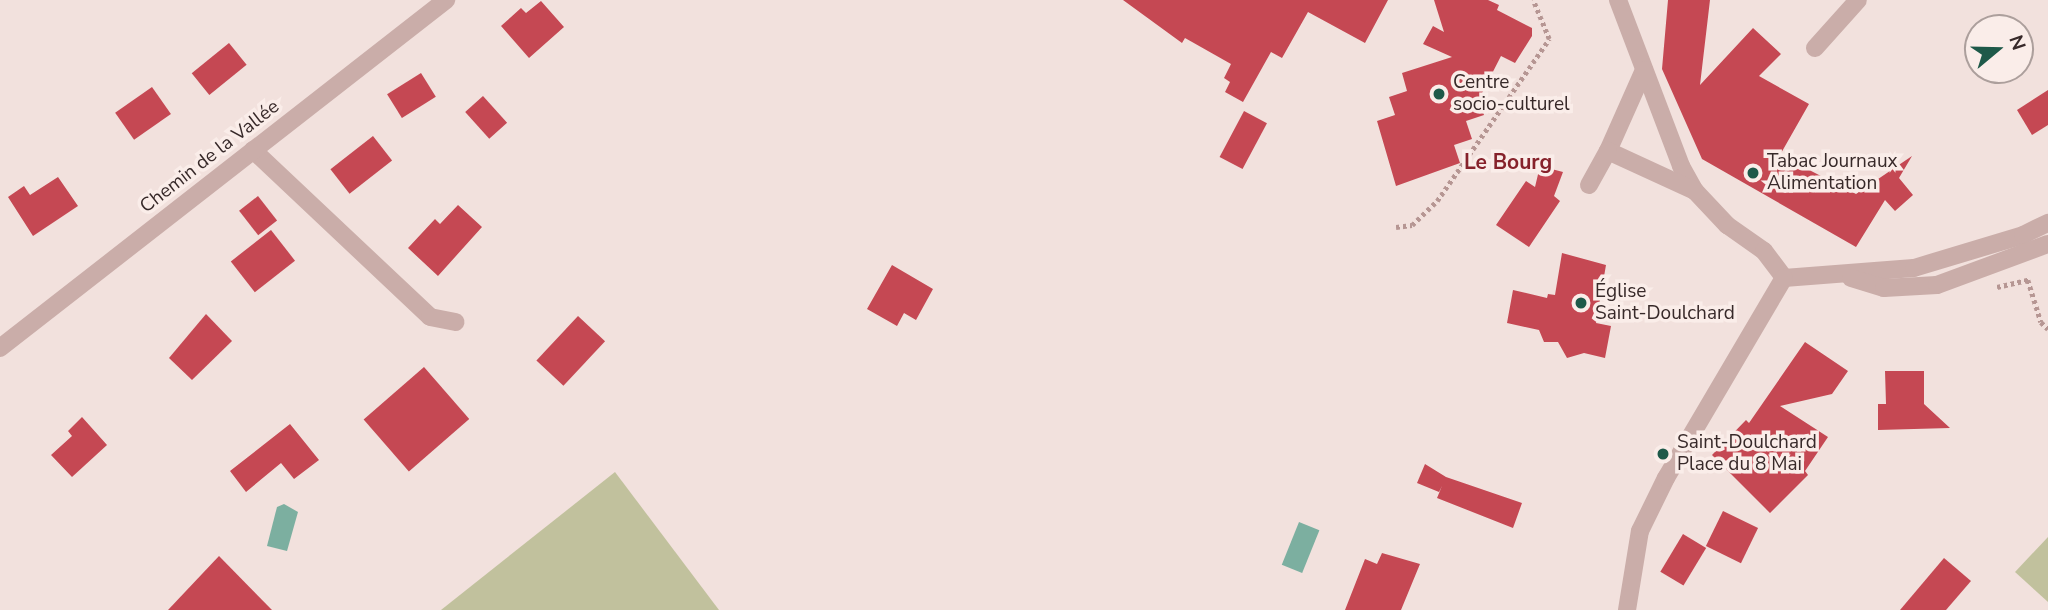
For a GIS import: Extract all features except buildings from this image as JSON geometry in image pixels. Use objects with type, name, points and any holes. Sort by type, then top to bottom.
[{"type":"street","name":"Chemin de la Vallée","points":[[0,348],[446,0]]},
{"type":"street","points":[[1618,0],[1695,191],[1727,225],[1764,251],[1784,278]]},
{"type":"street","points":[[1815,48],[1858,0]]},
{"type":"street","points":[[1589,186],[1608,151],[1644,70]]},
{"type":"street","points":[[253,150],[430,317],[456,322]]},
{"type":"street","points":[[1608,151],[1695,191]]},
{"type":"street","points":[[1784,278],[1914,268],[2022,235],[2048,223]]},
{"type":"street","points":[[2022,235],[2040,248]]},
{"type":"street","points":[[1840,275],[1884,288],[1937,285],[2040,248]]},
{"type":"street","points":[[1627,610],[1640,531],[1666,478],[1784,278]]},
{"type":"path","points":[[1396,227],[1412,225],[1437,201],[1549,39],[1533,0]]},
{"type":"path","points":[[1994,276],[1997,288],[2028,280],[2041,322],[2048,328]]},
{"type":"shaded area","points":[[615,472],[719,610],[441,610]]},
{"type":"shaded area","points":[[284,504],[298,512],[287,551],[267,546],[277,507]]},
{"type":"shaded area","points":[[1299,522],[1319,530],[1302,573],[1282,565]]},
{"type":"shaded area","points":[[2048,537],[2048,602],[2015,572]]},
{"type":"place","name":"Centre socio-culturel","points":[[1439,94]]},
{"type":"place","name":"Tabac Journaux Alimentation","points":[[1753,173]]},
{"type":"place","name":"Église Saint-Doulchard","points":[[1581,303]]},
{"type":"place","name":"Saint-Doulchard Place du 8 Mai","points":[[1663,454]]},
{"type":"district","name":"Le Bourg","points":[[1508,162]]}]
